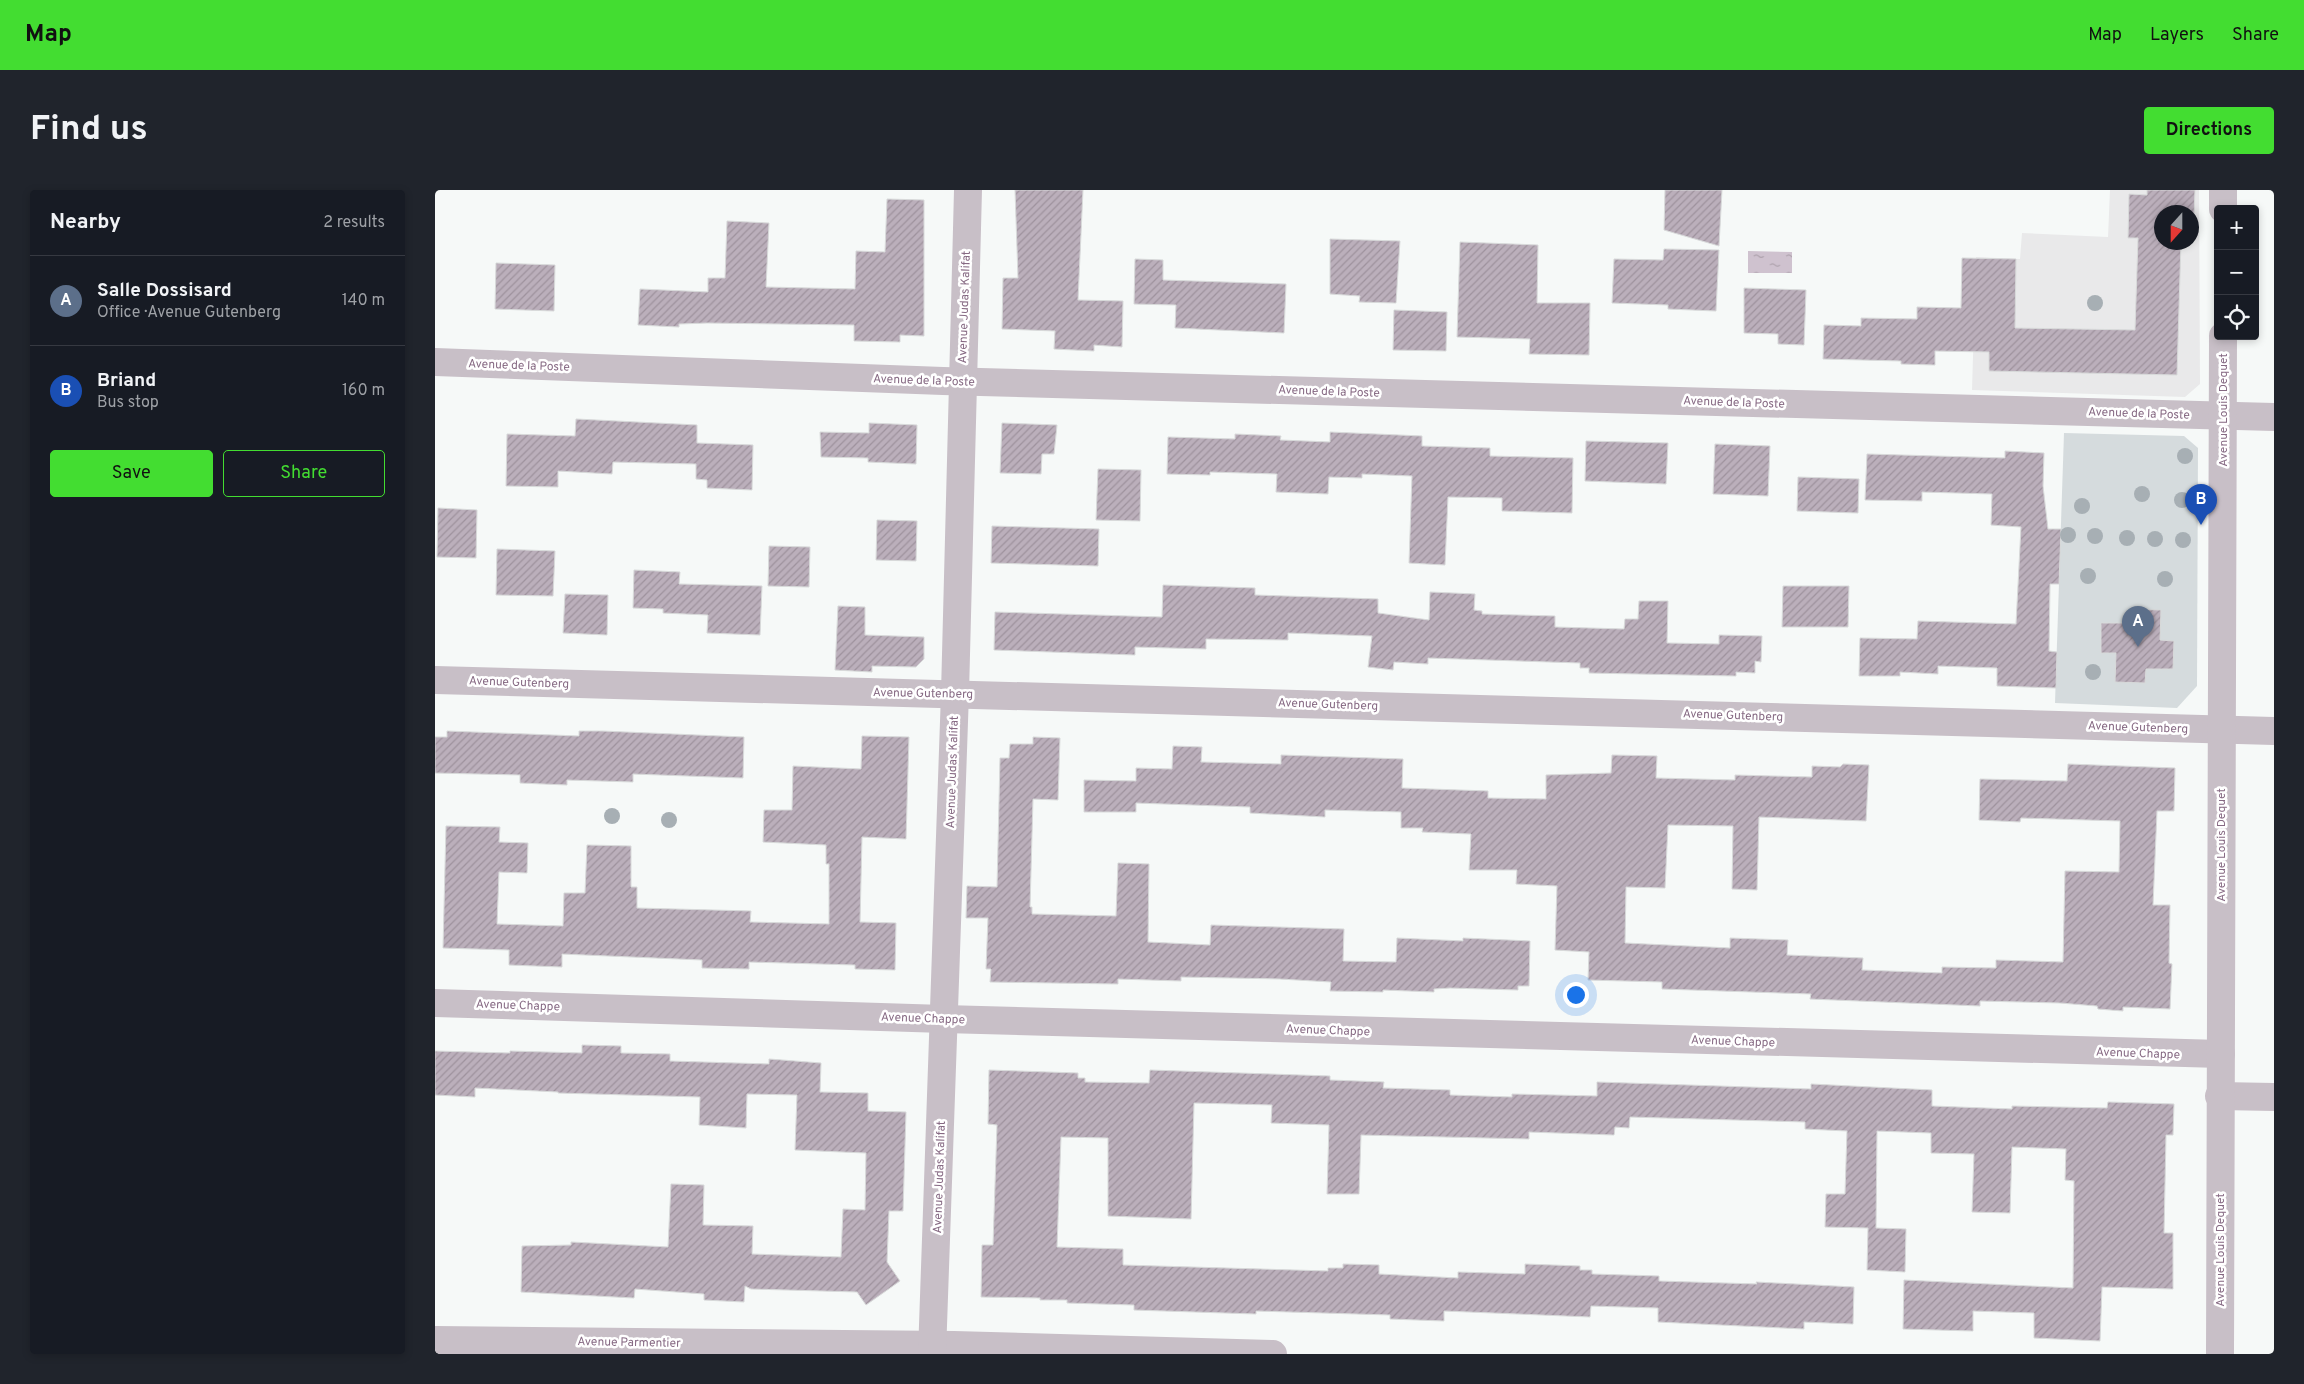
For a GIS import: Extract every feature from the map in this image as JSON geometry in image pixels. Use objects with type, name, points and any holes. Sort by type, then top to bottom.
[{"type":"street","name":"Avenue Judas Kalifat","points":[[933,1350],[955,694],[967,190]]},
{"type":"street","points":[[2223,190],[2223,205]]},
{"type":"street","name":"Avenue Louis Dequet","points":[[2219,1354],[2223,340]]},
{"type":"street","name":"Avenue de la Poste","points":[[435,362],[962,382],[2274,417]]},
{"type":"street","name":"Avenue Gutenberg","points":[[435,680],[2274,731]]},
{"type":"street","name":"Avenue Chappe","points":[[435,1003],[2221,1054]]},
{"type":"street","points":[[2219,1096],[2274,1097]]},
{"type":"street","name":"Avenue Parmentier","points":[[435,1340],[933,1350],[1273,1354]]},
{"type":"shaded area","points":[[2110,190],[2199,190],[2200,384],[2185,397],[1972,390],[1976,257],[2020,259],[2022,233],[2108,237]]},
{"type":"shaded area","points":[[2064,433],[2184,436],[2198,448],[2197,686],[2177,708],[2055,703]]},
{"type":"water","points":[[1748,251],[1792,252],[1792,273],[1748,273]]},
{"type":"building","points":[[1015,190],[1083,190],[1078,300],[1123,301],[1122,347],[1094,345],[1094,351],[1054,349],[1055,331],[1002,329],[1003,278],[1018,278]]},
{"type":"building","points":[[1665,190],[1722,190],[1719,246],[1664,230]]},
{"type":"building","points":[[2147,190],[2195,190],[2194,205],[2154,205],[2154,250],[2181,250],[2177,375],[1989,371],[1989,352],[1935,351],[1935,365],[1901,364],[1901,361],[1823,359],[1824,325],[1861,326],[1861,318],[1917,319],[1917,307],[1961,308],[1962,258],[2016,259],[2015,328],[2135,330],[2138,238],[2128,238],[2129,194],[2147,195]]},
{"type":"building","points":[[887,199],[924,200],[924,336],[900,335],[900,342],[854,341],[854,325],[707,323],[679,324],[679,327],[638,325],[640,289],[708,292],[708,278],[725,278],[727,221],[769,223],[766,287],[855,289],[856,251],[885,252]]},
{"type":"building","points":[[1330,239],[1400,241],[1396,303],[1359,302],[1360,296],[1330,294]]},
{"type":"building","points":[[1460,242],[1538,245],[1537,303],[1590,303],[1589,355],[1529,354],[1530,339],[1457,337]]},
{"type":"building","points":[[1664,249],[1719,250],[1716,311],[1668,309],[1668,305],[1612,303],[1614,259],[1663,260]]},
{"type":"building","points":[[1135,259],[1163,260],[1163,280],[1286,284],[1284,333],[1175,328],[1176,305],[1134,304]]},
{"type":"building","points":[[496,263],[555,265],[554,311],[495,309]]},
{"type":"building","points":[[1744,288],[1806,290],[1804,345],[1778,344],[1778,334],[1744,333]]},
{"type":"building","points":[[1394,310],[1447,312],[1446,351],[1393,350]]},
{"type":"building","points":[[576,419],[697,425],[697,443],[753,445],[752,490],[707,488],[707,480],[696,479],[696,464],[613,462],[612,474],[558,471],[558,487],[506,486],[507,434],[575,436]]},
{"type":"building","points":[[869,423],[917,425],[916,464],[868,462],[868,458],[821,457],[820,432],[869,433]]},
{"type":"building","points":[[1002,423],[1057,425],[1054,454],[1042,454],[1041,474],[1000,473]]},
{"type":"building","points":[[1330,432],[1422,436],[1422,446],[1490,448],[1490,456],[1573,458],[1572,513],[1502,511],[1502,498],[1448,497],[1445,565],[1409,563],[1412,476],[1362,474],[1362,478],[1329,477],[1328,494],[1276,492],[1277,474],[1210,472],[1210,475],[1167,474],[1168,437],[1235,439],[1235,434],[1281,436],[1280,440],[1330,442]]},
{"type":"building","points":[[1586,441],[1668,443],[1666,484],[1585,481]]},
{"type":"building","points":[[1715,444],[1770,446],[1768,496],[1713,494]]},
{"type":"building","points":[[2005,451],[2044,453],[2043,486],[2048,529],[2061,529],[2059,584],[2050,584],[2049,651],[2057,652],[2056,688],[1997,686],[1997,668],[1938,666],[1938,674],[1900,672],[1900,676],[1859,676],[1860,638],[1917,639],[1918,621],[2016,624],[2021,527],[1991,525],[1992,494],[1922,492],[1922,501],[1865,500],[1867,454],[2005,458]]},
{"type":"building","points":[[1098,469],[1141,470],[1140,521],[1096,520]]},
{"type":"building","points":[[1798,477],[1859,479],[1858,513],[1797,511]]},
{"type":"building","points":[[438,508],[477,510],[476,558],[437,557]]},
{"type":"building","points":[[877,520],[917,521],[916,561],[876,560]]},
{"type":"building","points":[[992,526],[1099,529],[1098,566],[991,563]]},
{"type":"building","points":[[769,546],[810,547],[809,587],[768,586]]},
{"type":"building","points":[[497,549],[555,551],[553,596],[496,595]]},
{"type":"building","points":[[634,570],[680,572],[679,584],[762,586],[760,635],[707,633],[708,615],[663,613],[663,609],[633,608]]},
{"type":"building","points":[[1163,585],[1255,588],[1255,595],[1378,599],[1378,613],[1429,620],[1430,592],[1475,594],[1474,610],[1482,611],[1482,614],[1555,616],[1555,627],[1624,629],[1625,619],[1638,619],[1639,601],[1668,601],[1667,643],[1719,644],[1719,635],[1762,636],[1761,662],[1755,661],[1755,673],[1736,672],[1736,676],[1589,673],[1589,668],[1580,668],[1580,663],[1428,658],[1428,664],[1394,662],[1393,670],[1368,667],[1372,636],[1288,633],[1288,640],[1206,639],[1206,649],[1135,647],[1135,655],[994,650],[995,612],[1162,617]]},
{"type":"building","points":[[1783,586],[1849,586],[1848,627],[1782,627]]},
{"type":"building","points":[[565,594],[608,595],[607,635],[563,633]]},
{"type":"building","points":[[838,606],[865,607],[865,635],[924,637],[924,659],[916,667],[872,666],[872,672],[835,670]]},
{"type":"building","points":[[2130,609],[2161,610],[2160,640],[2174,641],[2173,669],[2146,669],[2145,683],[2115,682],[2116,653],[2101,653],[2101,623],[2130,623]]},
{"type":"building","points":[[447,731],[579,736],[579,731],[602,731],[744,737],[743,778],[633,774],[633,782],[567,780],[567,785],[520,783],[520,775],[435,773],[435,737],[447,737]]},
{"type":"building","points":[[862,736],[909,737],[906,839],[862,837],[860,922],[896,923],[895,970],[855,969],[855,965],[749,962],[749,969],[702,968],[702,960],[562,954],[562,967],[509,965],[509,950],[443,948],[446,826],[500,827],[499,842],[528,843],[527,873],[499,872],[497,924],[563,926],[564,893],[585,893],[587,845],[631,846],[631,887],[637,887],[637,908],[751,911],[750,922],[829,924],[829,864],[826,864],[826,845],[763,842],[764,810],[792,810],[793,766],[861,769]]},
{"type":"building","points":[[1033,737],[1060,738],[1058,800],[1033,799],[1030,907],[1032,907],[1032,914],[1116,916],[1118,863],[1149,864],[1148,942],[1210,945],[1211,925],[1344,929],[1343,961],[1396,962],[1397,938],[1463,941],[1463,938],[1530,941],[1529,986],[1518,986],[1518,990],[1450,988],[1434,989],[1434,992],[1383,990],[1383,992],[1330,991],[1331,982],[1280,979],[1181,977],[1181,981],[1118,979],[1118,984],[990,982],[991,969],[986,969],[988,918],[966,918],[967,886],[997,887],[1000,758],[1009,758],[1010,744],[1033,744]]},
{"type":"building","points":[[1173,746],[1202,747],[1201,762],[1281,764],[1281,755],[1403,759],[1402,788],[1488,791],[1488,798],[1546,799],[1546,775],[1611,773],[1612,755],[1657,756],[1656,778],[1735,780],[1735,775],[1812,777],[1812,766],[1869,765],[1866,821],[1759,817],[1757,890],[1732,889],[1733,826],[1668,825],[1665,888],[1626,887],[1625,943],[1730,948],[1730,938],[1788,940],[1787,955],[1863,958],[1862,970],[1942,973],[1942,967],[1996,968],[1996,960],[2063,962],[2065,871],[2119,872],[2120,821],[2021,818],[2020,822],[1979,820],[1980,779],[2067,781],[2068,764],[2175,768],[2174,811],[2157,811],[2153,905],[2170,905],[2169,963],[2172,964],[2170,1009],[2123,1007],[2123,1011],[2098,1009],[2097,1006],[2060,1003],[1980,1001],[1980,1006],[1810,999],[1811,994],[1662,989],[1662,982],[1588,980],[1589,952],[1555,950],[1557,886],[1516,884],[1517,870],[1469,870],[1471,834],[1422,832],[1423,828],[1401,828],[1401,812],[1325,810],[1325,817],[1250,813],[1250,807],[1136,803],[1136,812],[1084,812],[1084,780],[1136,781],[1136,768],[1172,769]]},
{"type":"building","points":[[582,1045],[621,1046],[621,1053],[670,1054],[670,1061],[769,1064],[769,1059],[821,1063],[820,1092],[868,1093],[868,1111],[906,1112],[903,1211],[889,1211],[887,1262],[900,1281],[866,1305],[857,1292],[751,1289],[745,1286],[744,1302],[704,1300],[704,1294],[635,1289],[634,1298],[521,1292],[522,1246],[571,1245],[571,1242],[668,1247],[671,1184],[704,1185],[703,1225],[753,1226],[752,1254],[841,1257],[843,1209],[865,1210],[866,1153],[795,1150],[797,1095],[747,1094],[746,1128],[699,1125],[700,1097],[558,1093],[475,1088],[475,1097],[435,1095],[435,1051],[582,1053]]},
{"type":"building","points":[[989,1070],[1078,1073],[1078,1078],[1085,1078],[1085,1082],[1149,1083],[1150,1070],[1330,1076],[1330,1080],[1384,1082],[1383,1088],[1450,1090],[1450,1095],[1512,1097],[1512,1094],[1597,1096],[1597,1082],[1811,1089],[1811,1084],[1932,1090],[1932,1106],[2012,1109],[2012,1106],[2107,1108],[2108,1102],[2174,1104],[2173,1135],[2166,1135],[2164,1233],[2173,1233],[2173,1289],[2102,1287],[2100,1341],[2034,1338],[2034,1313],[1973,1311],[1973,1331],[1903,1329],[1904,1280],[2073,1288],[2074,1181],[2065,1180],[2066,1149],[2012,1147],[2010,1213],[1972,1212],[1974,1154],[1931,1153],[1931,1133],[1877,1131],[1876,1228],[1906,1229],[1905,1272],[1867,1270],[1868,1228],[1825,1227],[1826,1194],[1845,1194],[1847,1131],[1805,1129],[1805,1122],[1630,1117],[1629,1128],[1615,1127],[1614,1135],[1529,1132],[1529,1139],[1361,1135],[1359,1194],[1327,1194],[1329,1125],[1271,1123],[1272,1105],[1194,1103],[1191,1219],[1108,1216],[1108,1138],[1061,1137],[1057,1247],[1123,1249],[1123,1265],[1328,1271],[1328,1268],[1343,1268],[1343,1264],[1379,1265],[1379,1274],[1458,1278],[1458,1272],[1525,1274],[1525,1264],[1580,1266],[1580,1270],[1592,1270],[1592,1274],[1659,1276],[1659,1281],[1757,1284],[1756,1282],[1854,1287],[1853,1324],[1804,1322],[1804,1329],[1658,1322],[1658,1308],[1591,1306],[1590,1317],[1444,1311],[1444,1321],[1390,1319],[1390,1315],[1256,1311],[1256,1314],[1134,1310],[1134,1305],[1067,1303],[1067,1300],[1040,1300],[1040,1298],[981,1297],[982,1245],[993,1245],[997,1125],[988,1124]]},
{"type":"place","name":"Briand","points":[[2201,525]]},
{"type":"place","name":"Salle Dossisard","points":[[2138,647]]}]
